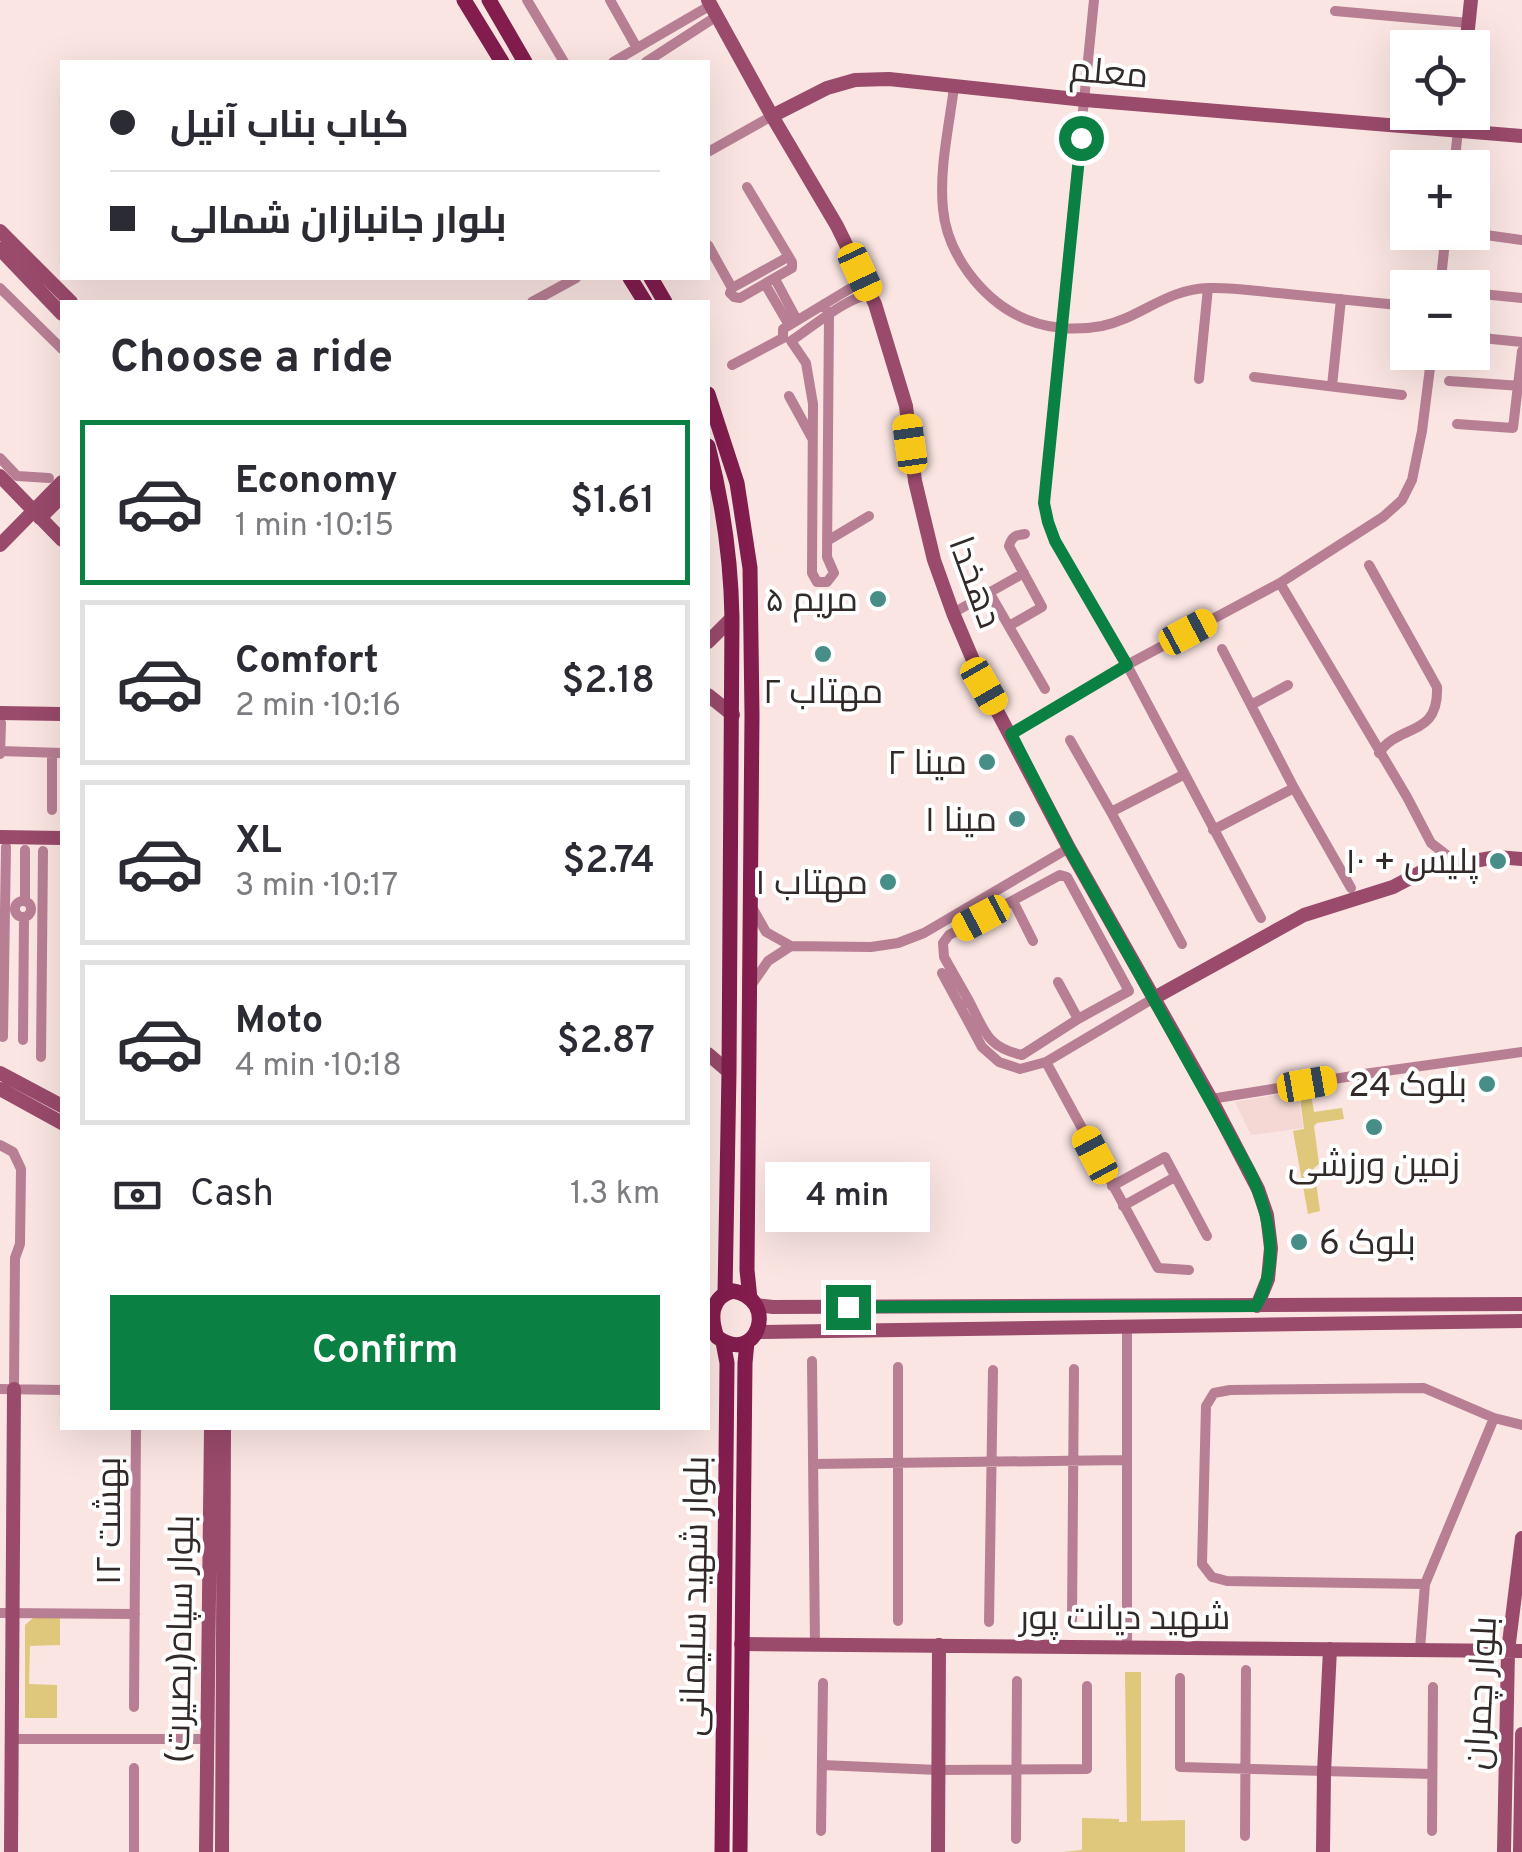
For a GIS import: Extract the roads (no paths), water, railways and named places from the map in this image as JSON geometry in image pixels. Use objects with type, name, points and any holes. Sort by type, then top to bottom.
[{"type":"main road","points":[[464,0],[501,60]]},
{"type":"main road","points":[[489,0],[525,60]]},
{"type":"main road","points":[[710,399],[737,484],[750,568],[748,1270],[759,1321],[752,1337],[731,1344],[715,1334],[710,1312],[725,1294],[738,1292],[753,1302]]},
{"type":"main road","points":[[710,454],[731,570],[732,618],[725,1294]]},
{"type":"main road","name":"بلوار شهید سلیمانی","points":[[715,1334],[726,1363],[722,1852]]},
{"type":"main road","name":"بلوار شهید سلیمانی","points":[[740,1852],[745,1363],[752,1337]]},
{"type":"main road","points":[[723,1743],[740,1743]]},
{"type":"street","points":[[527,0],[563,60]]},
{"type":"street","points":[[610,0],[638,48]]},
{"type":"street","points":[[1094,0],[1044,503],[1055,541],[1127,665],[1261,918]]},
{"type":"street","points":[[1357,13],[1358,0]]},
{"type":"street","points":[[1468,30],[1471,0]]},
{"type":"street","points":[[617,60],[712,7]]},
{"type":"street","points":[[649,60],[712,7]]},
{"type":"street","name":"دهخدا","points":[[712,7],[837,226],[871,294],[906,406],[922,515],[934,560],[984,686],[1069,848],[1250,1172],[1267,1215],[1271,1248],[1270,1267],[1256,1306]]},
{"type":"street","points":[[1335,11],[1469,23]]},
{"type":"street","name":"معلم","points":[[710,151],[826,88],[854,80],[889,79],[1085,100],[1390,125]]},
{"type":"street","points":[[954,87],[943,212],[960,260],[978,285],[1009,313],[1062,329],[1108,324],[1171,294],[1208,288],[1390,304]]},
{"type":"street","points":[[1456,150],[1458,130]]},
{"type":"street","name":"معلم","points":[[1458,130],[1522,136]]},
{"type":"street","points":[[747,188],[792,262],[792,268],[740,298],[730,293],[732,288],[788,258]]},
{"type":"street","points":[[0,231],[69,300]]},
{"type":"street","points":[[1490,236],[1522,240]]},
{"type":"street","points":[[0,250],[60,312]]},
{"type":"street","points":[[710,250],[732,288]]},
{"type":"street","points":[[826,310],[826,557],[834,572],[827,582],[816,582],[812,573],[813,404],[806,362],[792,340],[826,310],[851,288],[860,272]]},
{"type":"street","points":[[536,300],[572,280]]},
{"type":"street","points":[[770,282],[790,325]]},
{"type":"street","points":[[0,288],[60,347]]},
{"type":"street","points":[[1199,379],[1208,288]]},
{"type":"street","points":[[732,365],[784,338],[790,325],[871,294]]},
{"type":"street","points":[[1490,295],[1522,298]]},
{"type":"street","points":[[1332,386],[1341,299]]},
{"type":"street","points":[[1490,339],[1522,342]]},
{"type":"street","points":[[1457,424],[1514,428],[1522,351]]},
{"type":"street","points":[[1011,734],[1127,665],[1280,582],[1383,517],[1402,500],[1412,480],[1430,370]]},
{"type":"street","points":[[1254,377],[1402,395]]},
{"type":"street","points":[[1449,381],[1520,386]]},
{"type":"street","points":[[789,396],[813,439]]},
{"type":"street","points":[[0,458],[17,476],[56,480],[34,517],[0,558]]},
{"type":"street","points":[[0,476],[60,550]]},
{"type":"street","points":[[0,489],[60,538]]},
{"type":"street","points":[[0,545],[60,498]]},
{"type":"street","points":[[827,541],[869,516]]},
{"type":"street","points":[[1009,626],[1042,607],[1008,546],[1016,535],[1025,534]]},
{"type":"street","points":[[1368,565],[1437,687],[1433,714],[1423,724],[1383,746],[1379,753]]},
{"type":"street","points":[[953,613],[1024,573]]},
{"type":"street","points":[[1280,582],[1431,842],[1457,863]]},
{"type":"street","points":[[989,592],[1045,689]]},
{"type":"street","points":[[710,640],[732,618]]},
{"type":"street","points":[[1222,649],[1351,888]]},
{"type":"street","points":[[1251,705],[1288,684]]},
{"type":"street","points":[[710,697],[733,715]]},
{"type":"street","points":[[0,714],[60,714]]},
{"type":"street","points":[[52,810],[57,753],[0,748],[1,723],[60,724]]},
{"type":"street","points":[[1070,740],[1182,944]]},
{"type":"street","points":[[1111,812],[1184,775]]},
{"type":"street","points":[[1213,830],[1294,788]]},
{"type":"street","points":[[0,828],[60,829]]},
{"type":"street","points":[[40,1058],[20,909],[3,842],[60,838]]},
{"type":"street","points":[[1427,869],[1431,842]]},
{"type":"street","points":[[750,903],[766,932],[791,946],[871,947],[924,933],[1069,848]]},
{"type":"street","points":[[3,1037],[25,850]]},
{"type":"street","points":[[23,1040],[20,909],[42,850]]},
{"type":"street","points":[[942,973],[964,1003],[987,1036],[1000,1050],[1022,1055],[1130,990],[1066,877],[1060,875],[949,935],[943,943],[944,957],[964,1003],[982,1047],[999,1062],[1020,1068],[1046,1062],[1304,914],[1392,887],[1427,869],[1497,857],[1522,860]]},
{"type":"street","points":[[1013,901],[1033,942]]},
{"type":"street","points":[[748,988],[768,962],[791,946]]},
{"type":"street","points":[[1058,982],[1078,1019]]},
{"type":"street","points":[[710,1052],[730,1037]]},
{"type":"street","points":[[1211,1100],[1522,1052]]},
{"type":"street","points":[[710,1056],[729,1072]]},
{"type":"street","points":[[1046,1062],[1158,1268],[1189,1270]]},
{"type":"street","points":[[0,1073],[60,1105]]},
{"type":"street","points":[[0,1089],[60,1122]]},
{"type":"street","points":[[0,1144],[14,1152],[21,1170],[20,1244],[14,1258],[7,1389],[6,1613],[12,1852]]},
{"type":"street","points":[[1112,1186],[1165,1157],[1207,1236]]},
{"type":"street","points":[[1123,1206],[1176,1177]]},
{"type":"street","points":[[0,1258],[14,1258]]},
{"type":"street","points":[[753,1302],[773,1307],[1522,1304]]},
{"type":"street","points":[[752,1337],[1127,1326],[1522,1321]]},
{"type":"street","points":[[1505,1322],[1522,1334]]},
{"type":"street","points":[[1127,1326],[1127,1647]]},
{"type":"street","points":[[812,1361],[815,1644]]},
{"type":"street","points":[[898,1367],[898,1621]]},
{"type":"street","points":[[1072,1620],[1074,1369]]},
{"type":"street","points":[[990,1622],[993,1370]]},
{"type":"street","points":[[1425,1584],[1226,1581],[1212,1577],[1202,1564],[1206,1406],[1214,1394],[1230,1390],[1424,1388],[1494,1418],[1522,1425]]},
{"type":"street","points":[[7,1389],[60,1390]]},
{"type":"street","points":[[1420,1649],[1425,1584],[1494,1418]]},
{"type":"street","name":"بهشت ۱۲","points":[[134,1707],[136,1430]]},
{"type":"street","name":"بلوار سپاه(بصیرت)","points":[[212,1430],[218,1444]]},
{"type":"street","name":"بلوار سپاه(بصیرت)","points":[[206,1852],[215,1739],[218,1444],[223,1430]]},
{"type":"street","points":[[813,1464],[1125,1460]]},
{"type":"street","name":"بلوار چمران","points":[[1504,1852],[1522,1538]]},
{"type":"street","points":[[6,1613],[135,1614]]},
{"type":"street","name":"شهید دیانت پور","points":[[742,1644],[1515,1651]]},
{"type":"street","points":[[938,1852],[939,1645]]},
{"type":"street","points":[[1323,1852],[1330,1648]]},
{"type":"street","points":[[1246,1670],[1246,1836]]},
{"type":"street","points":[[1180,1678],[1180,1768],[1432,1774]]},
{"type":"street","points":[[1016,1681],[1016,1839]]},
{"type":"street","points":[[821,1831],[823,1683]]},
{"type":"street","points":[[822,1765],[1087,1770],[1088,1686]]},
{"type":"street","points":[[1432,1687],[1432,1830]]},
{"type":"street","points":[[1520,1852],[1522,1734]]},
{"type":"street","points":[[12,1740],[215,1739]]},
{"type":"street","name":"بلوار سپاه(بصیرت)","points":[[215,1739],[222,1852]]},
{"type":"street","points":[[134,1768],[134,1852]]},
{"type":"place","name":"مریم ۵","points":[[878,599]]},
{"type":"place","name":"مهتاب ۲","points":[[823,654]]},
{"type":"place","name":"مینا ۲","points":[[987,762]]},
{"type":"place","name":"مینا ۱","points":[[1017,819]]},
{"type":"place","name":"پلیس + ۱۰","points":[[1498,861]]},
{"type":"place","name":"مهتاب ۱","points":[[888,882]]},
{"type":"place","name":"بلوک 24","points":[[1487,1084]]},
{"type":"place","name":"زمین ورزشی","points":[[1374,1127]]},
{"type":"place","name":"بلوک 6","points":[[1299,1242]]}]
